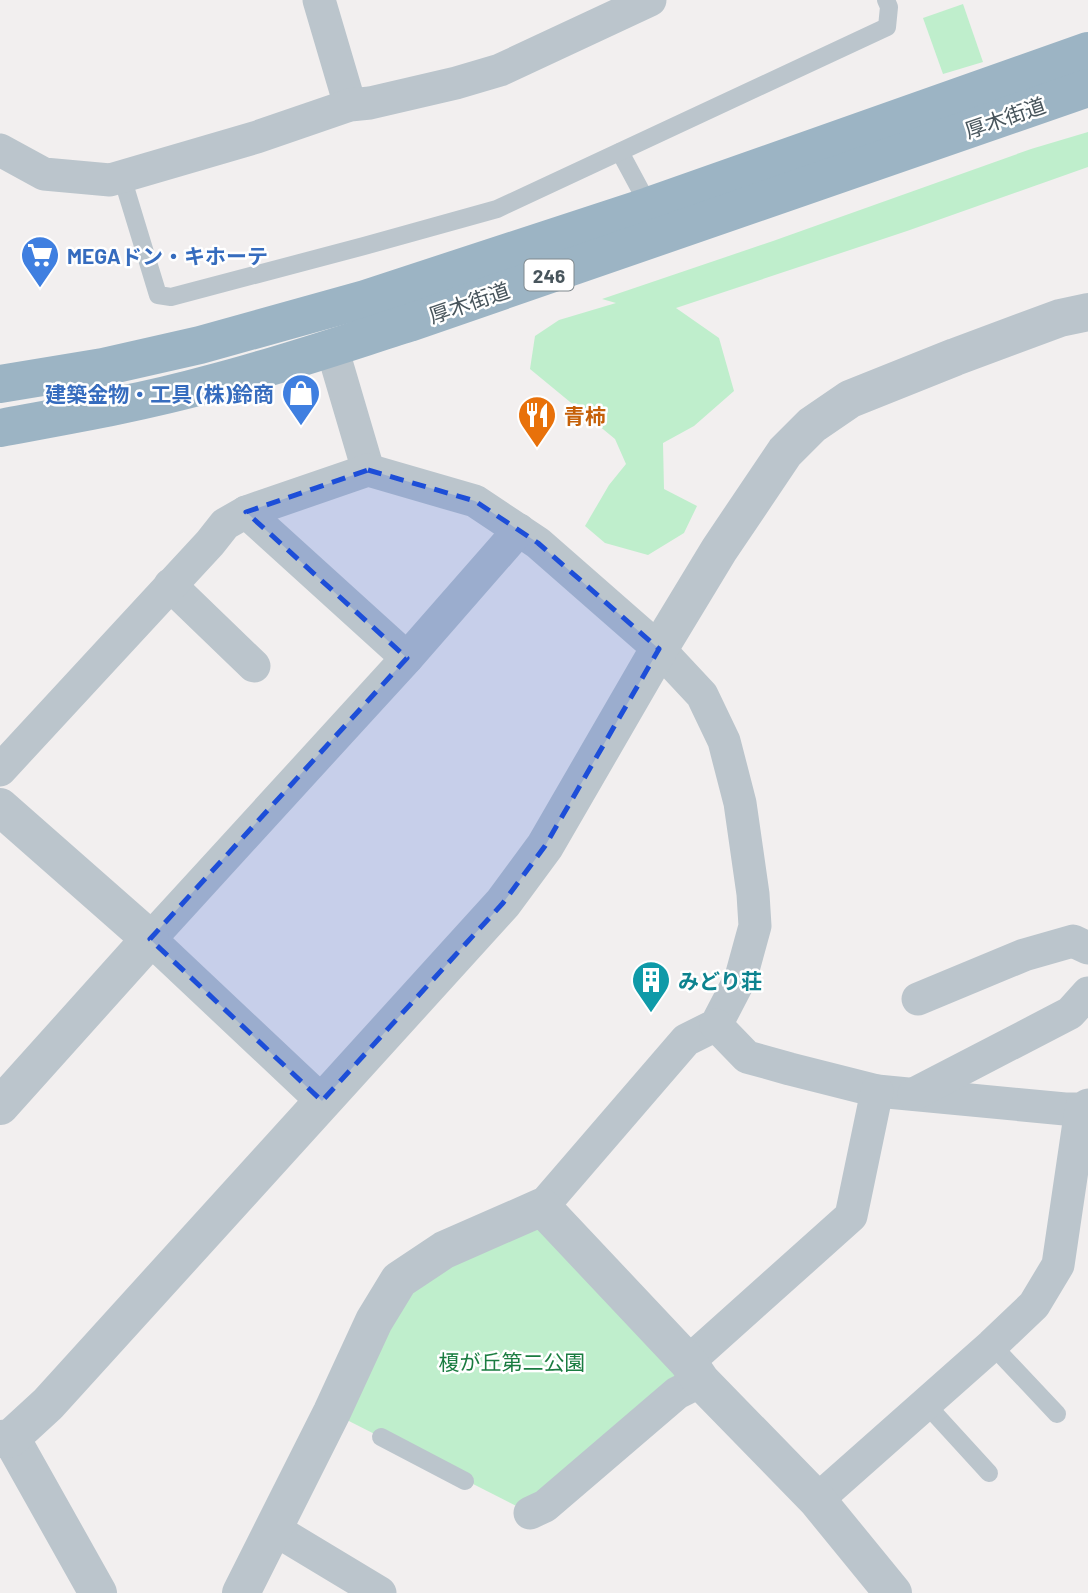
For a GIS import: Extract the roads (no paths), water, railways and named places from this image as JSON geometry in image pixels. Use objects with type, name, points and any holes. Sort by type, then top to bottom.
[{"type":"highway","name":"厚木街道","points":[[0,384],[103,367],[200,345],[365,299],[649,206],[1088,51]]},
{"type":"highway","name":"厚木街道","points":[[0,428],[110,407],[209,384],[332,348],[1088,88]]},
{"type":"street","points":[[319,0],[350,104]]},
{"type":"street","points":[[0,150],[44,174],[110,180],[257,137],[350,104],[382,100],[500,70],[650,0]]},
{"type":"street","points":[[98,1593],[6,1439],[48,1404],[503,902],[545,846],[719,550],[785,452],[811,425],[850,399],[1060,318],[1088,312]]},
{"type":"street","points":[[332,348],[368,470]]},
{"type":"street","points":[[0,770],[225,524],[246,512],[368,470],[475,501],[538,543],[659,649],[702,695],[724,741],[740,803],[755,926],[741,977],[716,1026],[686,1040],[542,1207],[444,1250],[400,1280],[374,1321],[332,1412],[241,1593]]},
{"type":"street","points":[[246,512],[407,658]]},
{"type":"street","points":[[0,1106],[407,658],[519,530]]},
{"type":"street","points":[[170,585],[254,666]]},
{"type":"street","points":[[0,807],[150,939],[322,1101]]},
{"type":"street","points":[[918,999],[1024,955],[1073,941],[1088,948]]},
{"type":"street","points":[[914,1094],[1070,1013],[1088,993]]},
{"type":"street","points":[[716,1026],[747,1056],[877,1091],[1084,1107],[1058,1265],[1034,1306],[817,1500]]},
{"type":"street","points":[[530,1513],[545,1506],[677,1393],[694,1371],[851,1216],[877,1091]]},
{"type":"street","points":[[542,1207],[817,1500],[893,1593]]},
{"type":"street","points":[[274,1529],[380,1593]]},
{"type":"lane","points":[[122,177],[158,295],[171,297],[497,209],[887,27],[889,7],[886,0]]},
{"type":"lane","points":[[620,152],[649,206]]},
{"type":"lane","points":[[992,1345],[1058,1414]]},
{"type":"lane","points":[[925,1403],[989,1472]]},
{"type":"lane","points":[[382,1437],[465,1481]]},
{"type":"place","name":"MEGAドン・キホーテ","points":[[40,289]]},
{"type":"place","name":"建築金物・工具 (株)鈴商","points":[[301,427]]},
{"type":"place","name":"青柿","points":[[537,449]]},
{"type":"place","name":"みどり荘","points":[[651,1014]]},
{"type":"park label","name":"榎が丘第二公園","points":[[512,1361]]}]
